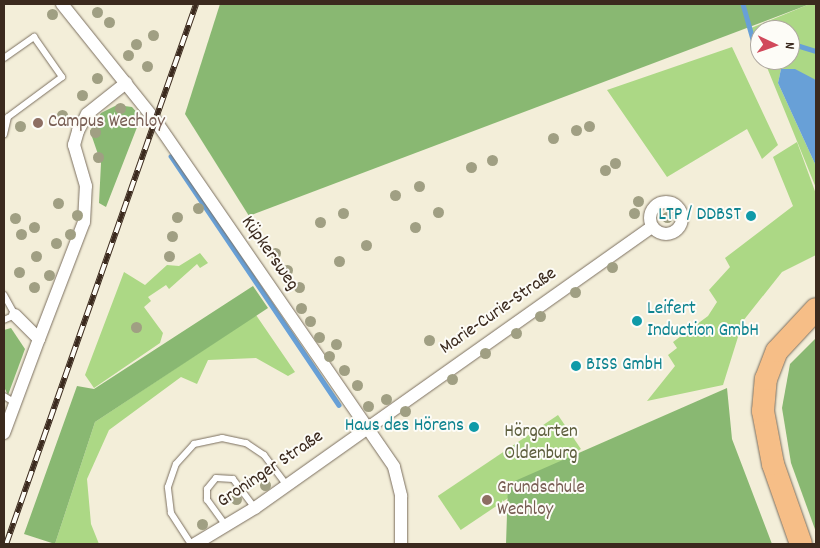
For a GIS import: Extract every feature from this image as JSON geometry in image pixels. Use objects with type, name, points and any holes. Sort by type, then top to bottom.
[{"type":"highway","points":[[801,544],[773,464],[763,411],[766,380],[777,351],[815,310]]},
{"type":"street","name":"Küpkersweg","points":[[62,4],[126,83],[394,468],[401,496],[401,544]]},
{"type":"street","points":[[4,433],[84,222],[86,186],[74,145],[78,131],[87,114],[126,83]]},
{"type":"street","name":"Marie-Curie-Straße","points":[[367,427],[652,226]]},
{"type":"street","points":[[10,318],[39,338]]},
{"type":"street","name":"Groninger Straße","points":[[195,544],[224,523],[255,508],[367,427]]},
{"type":"lane","points":[[4,58],[34,37],[62,77],[6,114],[4,135]]},
{"type":"lane","points":[[4,295],[10,318]]},
{"type":"lane","points":[[4,396],[15,403]]},
{"type":"lane","points":[[191,544],[171,513],[168,487],[180,458],[194,444],[222,438],[246,443],[264,455],[287,485]]},
{"type":"lane","points":[[224,523],[207,500],[207,489],[216,478],[233,479],[255,508]]},
{"type":"green space","points":[[220,4],[810,4],[768,20],[750,20],[750,27],[249,216],[185,114]]},
{"type":"green space","points":[[810,4],[816,4],[816,80],[784,70],[800,70],[800,20],[771,20]]},
{"type":"green space","points":[[732,47],[778,145],[762,159],[747,129],[667,177],[607,90]]},
{"type":"green space","points":[[768,70],[781,70],[778,83],[816,166],[816,188]]},
{"type":"green space","points":[[117,105],[132,107],[141,117],[106,207],[99,203],[101,163],[90,131],[101,113]]},
{"type":"green space","points":[[797,142],[816,194],[816,255],[782,272],[743,321],[723,385],[647,401],[675,366],[668,355],[677,348],[673,342],[708,316],[717,302],[709,290],[730,267],[725,258],[793,206],[773,157]]},
{"type":"green space","points":[[200,253],[208,263],[200,268],[197,264],[169,289],[166,285],[148,297],[151,301],[144,307],[163,333],[160,343],[94,388],[85,375],[124,272],[145,285],[167,265],[179,266]]},
{"type":"green space","points":[[253,286],[268,308],[95,422],[55,544],[24,534],[77,386],[94,389]]},
{"type":"green space","points":[[256,315],[295,372],[288,376],[256,358],[208,360],[197,384],[181,377],[109,430],[87,479],[91,524],[99,544],[55,544],[95,422]]},
{"type":"green space","points":[[11,328],[25,349],[8,395],[4,387],[4,330]]},
{"type":"green space","points":[[816,338],[816,532],[791,463],[782,408],[790,364]]},
{"type":"green space","points":[[727,388],[732,439],[772,544],[506,544],[508,484]]},
{"type":"green space","name":"Hörgarten Oldenburg","points":[[558,415],[581,449],[461,530],[438,496]]},
{"type":"water","points":[[781,70],[797,70],[816,80],[816,166],[778,83]]},
{"type":"waterway","points":[[743,4],[750,29]]},
{"type":"waterway","points":[[800,46],[816,51]]},
{"type":"waterway","points":[[171,156],[339,405]]},
{"type":"railway","points":[[6,544],[196,4]]},
{"type":"place","name":"Campus Wechloy","points":[[38,123]]},
{"type":"place","name":"LTP / DDBST","points":[[751,216]]},
{"type":"place","name":"Leifert Induction GmbH","points":[[637,321]]},
{"type":"place","name":"BISS GmbH","points":[[576,366]]},
{"type":"place","name":"Haus des Hörens","points":[[474,427]]},
{"type":"place","name":"Grundschule Wechloy","points":[[487,500]]}]
